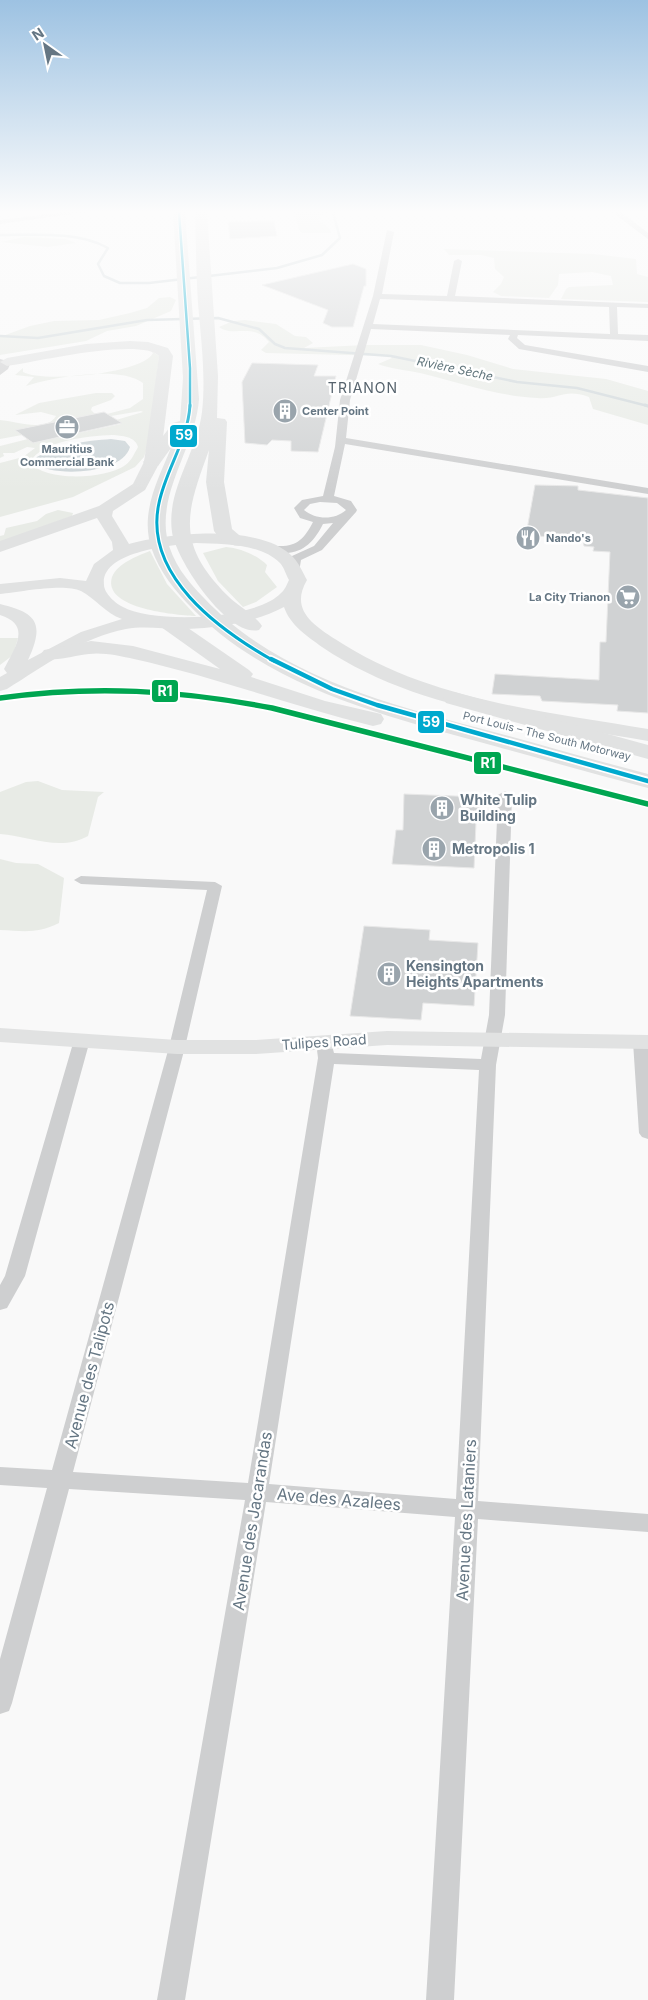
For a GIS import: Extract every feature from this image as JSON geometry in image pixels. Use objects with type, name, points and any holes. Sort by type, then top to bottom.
[{"type":"highway","name":"Port Louis – The South Motorway","points":[[186,305],[190,354],[190,410],[182,446],[160,496],[156,518],[160,544],[179,582],[227,618],[270,658],[358,698],[395,711],[644,773]]},
{"type":"highway","name":"Port Louis – The South Motorway","points":[[206,305],[210,382],[208,427],[181,502],[180,525],[183,541],[204,582],[227,618]]},
{"type":"highway","points":[[210,382],[220,409],[219,452],[215,482],[223,531],[238,541]]},
{"type":"highway","points":[[152,462],[190,410]]},
{"type":"highway","points":[[160,622],[258,685]]},
{"type":"highway","points":[[51,654],[91,647],[134,652],[258,685],[318,706],[563,764],[644,773]]},
{"type":"highway","points":[[454,698],[648,752]]},
{"type":"main road","points":[[0,547],[106,508],[139,488],[152,462],[166,356],[163,351],[146,346],[97,347],[2,365]]},
{"type":"main road","points":[[106,508],[104,516],[120,542],[122,554]]},
{"type":"main road","points":[[0,584],[100,568],[122,554],[154,543],[196,538],[238,541],[265,548],[284,558],[295,570],[297,581],[292,592],[290,604],[296,614],[329,644],[397,679],[454,698],[648,735]]},
{"type":"main road","points":[[100,568],[94,579],[94,587],[102,600]]},
{"type":"main road","points":[[0,589],[60,582],[85,586],[102,600],[133,616],[160,622]]},
{"type":"main road","points":[[12,672],[107,627],[131,622],[211,623],[244,618],[264,611],[281,602],[292,592]]},
{"type":"main road","points":[[0,685],[12,672],[74,629],[102,600]]},
{"type":"main road","points":[[0,609],[20,615],[27,624],[27,642],[12,672]]},
{"type":"main road","name":"Tulipes Road","points":[[0,1035],[177,1047],[256,1047],[325,1050],[387,1038],[645,1042]]},
{"type":"street","points":[[328,499],[340,440],[345,400],[374,305]]},
{"type":"street","points":[[613,305],[614,336]]},
{"type":"street","points":[[625,305],[648,306]]},
{"type":"street","points":[[366,326],[648,338]]},
{"type":"street","points":[[515,332],[512,339],[515,344],[531,350],[648,369]]},
{"type":"street","points":[[340,440],[648,491]]},
{"type":"street","points":[[295,570],[296,558],[318,548],[352,510],[350,505],[328,499],[313,500],[299,508],[306,517],[320,520],[344,517]]},
{"type":"street","points":[[265,548],[279,550],[302,545],[309,540],[320,520]]},
{"type":"street","name":"Avenue des Lataniers","points":[[440,2000],[468,1509],[488,1065],[497,1015],[505,796]]},
{"type":"street","name":"Avenue des Talipots","points":[[0,1703],[177,1047],[215,886],[81,880]]},
{"type":"street","points":[[0,1304],[15,1276],[82,1040]]},
{"type":"street","points":[[645,1042],[648,1133]]},
{"type":"street","points":[[325,1050],[488,1065]]},
{"type":"street","name":"Avenue des Jacarandas","points":[[171,2000],[257,1492],[325,1050]]},
{"type":"street","name":"Ave des Azalees","points":[[0,1476],[257,1492],[648,1523]]},
{"type":"shaded area","points":[[150,305],[174,305],[171,311],[136,326],[107,331],[86,341],[0,355],[0,337],[30,326],[54,321],[99,320],[147,308]]},
{"type":"shaded area","points":[[245,320],[276,324],[295,336],[306,337],[313,343],[304,348],[421,345],[467,355],[513,369],[606,379],[648,391],[648,425],[593,409],[589,397],[573,394],[545,398],[507,395],[378,364],[392,358],[389,356],[266,353],[261,350],[269,342],[263,336],[250,331],[231,331],[219,327],[233,321]]},
{"type":"shaded area","points":[[147,348],[159,356],[149,442],[144,457],[135,467],[73,497],[0,517],[0,463],[23,457],[35,448],[27,447],[14,453],[3,453],[4,456],[0,458],[0,446],[28,439],[33,443],[121,424],[116,420],[143,412],[111,416],[107,414],[130,408],[143,399],[143,383],[119,375],[94,374],[131,366],[145,360],[153,353]],"holes":[[[112,435],[131,439],[138,447],[132,458],[124,466],[103,474],[75,476],[48,473],[30,462],[36,455],[56,444],[79,438]]]},
{"type":"shaded area","points":[[23,368],[23,372],[50,377],[69,376],[26,386],[34,377],[15,375]]},
{"type":"shaded area","points":[[96,393],[112,393],[115,396],[111,400],[92,407],[91,410],[95,414],[16,430],[22,435],[0,439],[0,420],[30,425],[45,424],[56,416],[41,412],[15,415],[39,403]]},
{"type":"shaded area","points":[[111,439],[125,441],[130,447],[125,456],[115,463],[102,468],[87,471],[56,471],[43,468],[34,463],[34,459],[61,447],[81,442]]},
{"type":"shaded area","points":[[58,510],[73,513],[72,516],[0,542],[0,536],[4,535],[6,528],[37,521],[46,514]]},
{"type":"shaded area","points":[[226,547],[248,553],[263,561],[267,565],[265,572],[277,587],[256,602],[243,607],[218,581],[203,553]]},
{"type":"shaded area","points":[[150,551],[167,584],[196,616],[158,612],[143,608],[129,603],[118,596],[112,588],[112,577],[119,568],[128,561]]},
{"type":"shaded area","points":[[0,638],[18,638],[13,655],[0,665]]},
{"type":"shaded area","points":[[38,781],[62,790],[104,792],[98,797],[88,836],[77,841],[55,843],[0,834],[0,792],[26,782]]},
{"type":"shaded area","points":[[0,859],[16,863],[38,864],[64,878],[59,923],[37,930],[0,930]]},
{"type":"building","points":[[316,305],[359,305],[353,327],[332,327],[323,323],[328,310]]},
{"type":"building","name":"Center Point","points":[[252,363],[318,365],[314,376],[336,376],[318,452],[291,451],[291,441],[272,440],[267,445],[245,443],[242,382]]},
{"type":"building","name":"Mauritius Commercial Bank","points":[[104,412],[122,423],[33,443],[15,430]]},
{"type":"building","name":"La City Trianon","points":[[535,485],[578,486],[578,490],[648,498],[648,713],[617,711],[618,705],[542,701],[540,696],[492,694],[495,674],[599,680],[600,642],[606,642],[610,552],[593,551],[594,547],[584,546],[583,540],[526,535]]},
{"type":"building","points":[[404,794],[480,797],[480,822],[476,822],[474,868],[392,864],[396,830],[403,830]]},
{"type":"building","name":"Kensington Heights Apartments","points":[[364,926],[430,930],[429,940],[478,943],[474,1006],[423,1003],[421,1020],[350,1016]]},
{"type":"waterway","name":"Rivière Sèche","points":[[0,336],[38,338],[147,320],[218,318],[259,329],[275,344],[285,348],[391,356],[517,382],[577,388],[648,406],[645,405]]},
{"type":"transit line","name":"59","points":[[186,305],[191,389],[190,410],[182,441],[159,502],[157,531],[160,546],[170,568],[183,588],[213,620],[249,647],[289,669],[332,689],[423,719],[648,781]]},
{"type":"transit line","name":"R1","points":[[0,698],[69,690],[103,689],[170,692],[237,701],[272,708],[648,804]]},
{"type":"place","name":"Center Point","points":[[285,411]]},
{"type":"place","name":"Mauritius Commercial Bank","points":[[67,427]]},
{"type":"place","name":"Nando's","points":[[528,538]]},
{"type":"place","name":"La City Trianon","points":[[628,597]]},
{"type":"place","name":"White Tulip Building","points":[[442,808]]},
{"type":"place","name":"Metropolis 1","points":[[434,849]]},
{"type":"place","name":"Kensington Heights Apartments","points":[[389,974]]},
{"type":"district","name":"TRIANON","points":[[363,388]]}]
